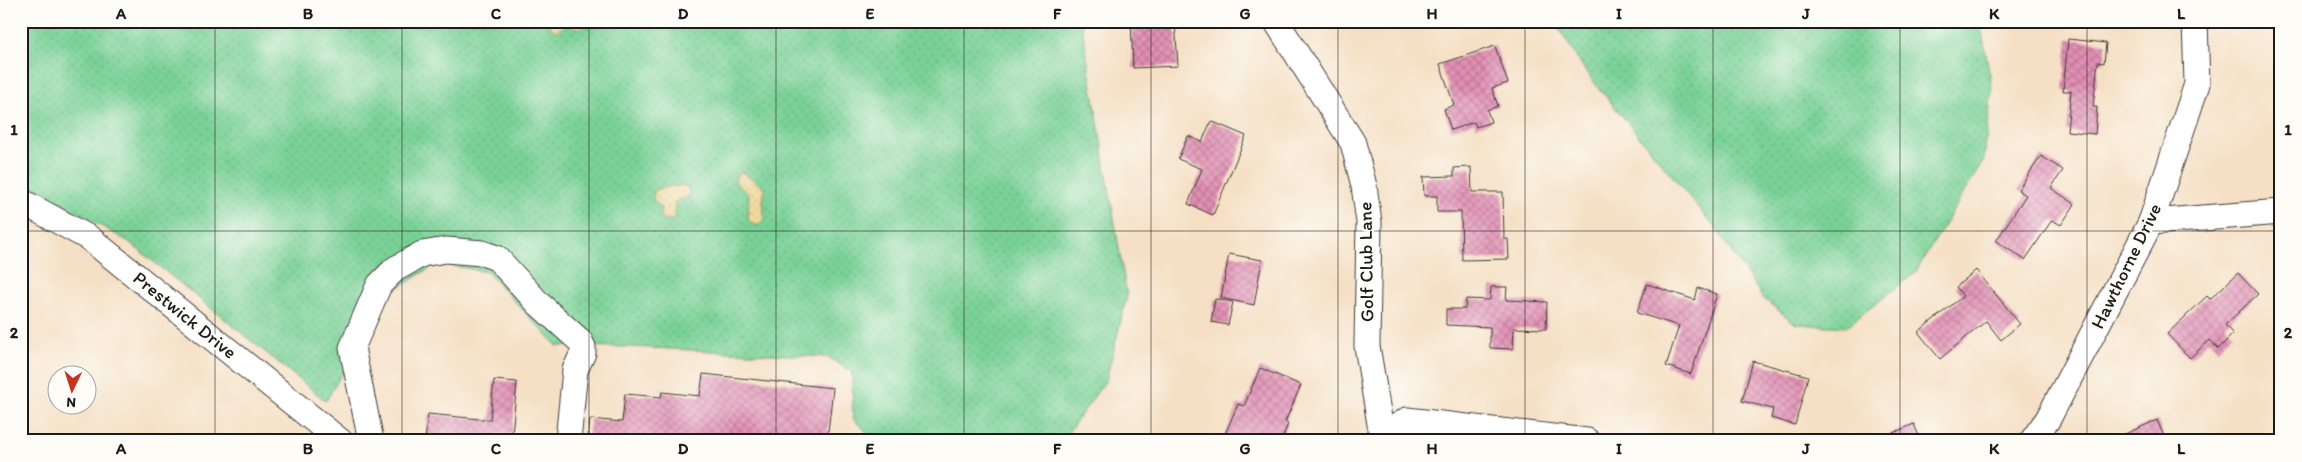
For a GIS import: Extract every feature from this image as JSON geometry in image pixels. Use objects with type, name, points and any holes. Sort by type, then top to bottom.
[{"type":"street","name":"Golf Club Lane","points":[[1276,21],[1353,143],[1364,186],[1369,222],[1367,346],[1381,438]]},
{"type":"street","name":"Hawthorne Drive","points":[[2032,441],[2048,419],[2151,222],[2198,84],[2195,21]]},
{"type":"street","name":"Prestwick Drive","points":[[21,201],[89,238],[340,441]]},
{"type":"street","points":[[2151,222],[2281,212]]},
{"type":"street","points":[[371,441],[352,348],[379,285],[395,269],[422,254],[446,250],[482,253],[497,258],[539,304],[580,341],[583,353],[575,370],[568,441]]},
{"type":"street","points":[[1381,438],[1407,420],[1587,441]]},
{"type":"green space","points":[[21,21],[1081,21],[1127,296],[1106,380],[1062,441],[876,441],[853,419],[852,372],[828,357],[632,347],[557,346],[487,272],[438,263],[388,294],[326,401],[129,242],[21,180]]},
{"type":"green space","points":[[1554,21],[1980,21],[1992,87],[1984,160],[1915,273],[1846,327],[1796,324],[1764,299],[1716,229],[1588,75]]},
{"type":"sand","points":[[549,21],[587,21],[579,29],[568,23],[557,31],[552,29]]},
{"type":"sand","points":[[742,172],[765,188],[763,201],[764,219],[758,225],[752,224],[748,219],[749,194],[736,183],[735,177]]},
{"type":"sand","points":[[681,185],[688,188],[689,196],[675,202],[674,218],[671,220],[663,219],[660,215],[661,207],[653,200],[654,192],[663,188]]},
{"type":"building","points":[[1131,21],[1175,21],[1178,66],[1133,68]]},
{"type":"building","points":[[2068,39],[2106,43],[2104,63],[2098,62],[2093,107],[2097,107],[2095,134],[2067,131],[2071,91],[2063,91]]},
{"type":"building","points":[[1495,46],[1508,83],[1492,88],[1498,106],[1487,110],[1491,122],[1476,127],[1474,122],[1451,130],[1444,109],[1454,105],[1440,64]]},
{"type":"building","points":[[1211,121],[1246,136],[1213,215],[1188,204],[1202,169],[1178,159],[1188,136],[1202,142]]},
{"type":"building","points":[[2041,156],[2063,170],[2051,188],[2075,204],[2061,225],[2052,220],[2025,260],[1996,241],[2026,195],[2018,190]]},
{"type":"building","points":[[1471,167],[1472,192],[1503,192],[1504,239],[1508,239],[1509,259],[1462,260],[1461,212],[1437,212],[1437,196],[1424,196],[1423,177],[1454,176],[1454,168]]},
{"type":"building","points":[[1229,254],[1262,260],[1254,305],[1221,298]]},
{"type":"building","points":[[1976,270],[2020,324],[2001,340],[1986,321],[1940,359],[1918,332],[1963,296],[1956,287]]},
{"type":"building","points":[[2238,273],[2258,294],[2225,325],[2233,334],[2218,349],[2210,340],[2190,358],[2167,334],[2207,296],[2210,299]]},
{"type":"building","points":[[1647,284],[1695,300],[1698,288],[1717,294],[1691,374],[1666,366],[1679,326],[1637,313]]},
{"type":"building","points":[[1491,287],[1507,287],[1506,300],[1547,302],[1546,329],[1514,328],[1513,349],[1490,348],[1490,327],[1446,325],[1446,309],[1465,309],[1466,299],[1490,300]]},
{"type":"building","points":[[1215,299],[1233,302],[1228,325],[1211,322]]},
{"type":"building","points":[[1753,361],[1808,376],[1795,425],[1771,418],[1773,409],[1742,401]]},
{"type":"building","points":[[1260,368],[1301,385],[1285,422],[1288,424],[1281,441],[1222,441],[1238,404],[1244,406]]},
{"type":"building","points":[[703,374],[833,388],[827,441],[588,441],[590,419],[622,422],[625,394],[661,397],[662,392],[700,396]]},
{"type":"building","points":[[494,380],[517,382],[512,435],[496,434],[496,441],[425,441],[428,414],[490,420]]},
{"type":"building","points":[[2157,420],[2166,441],[2109,441]]},
{"type":"building","points":[[1914,424],[1921,441],[1874,441]]}]
